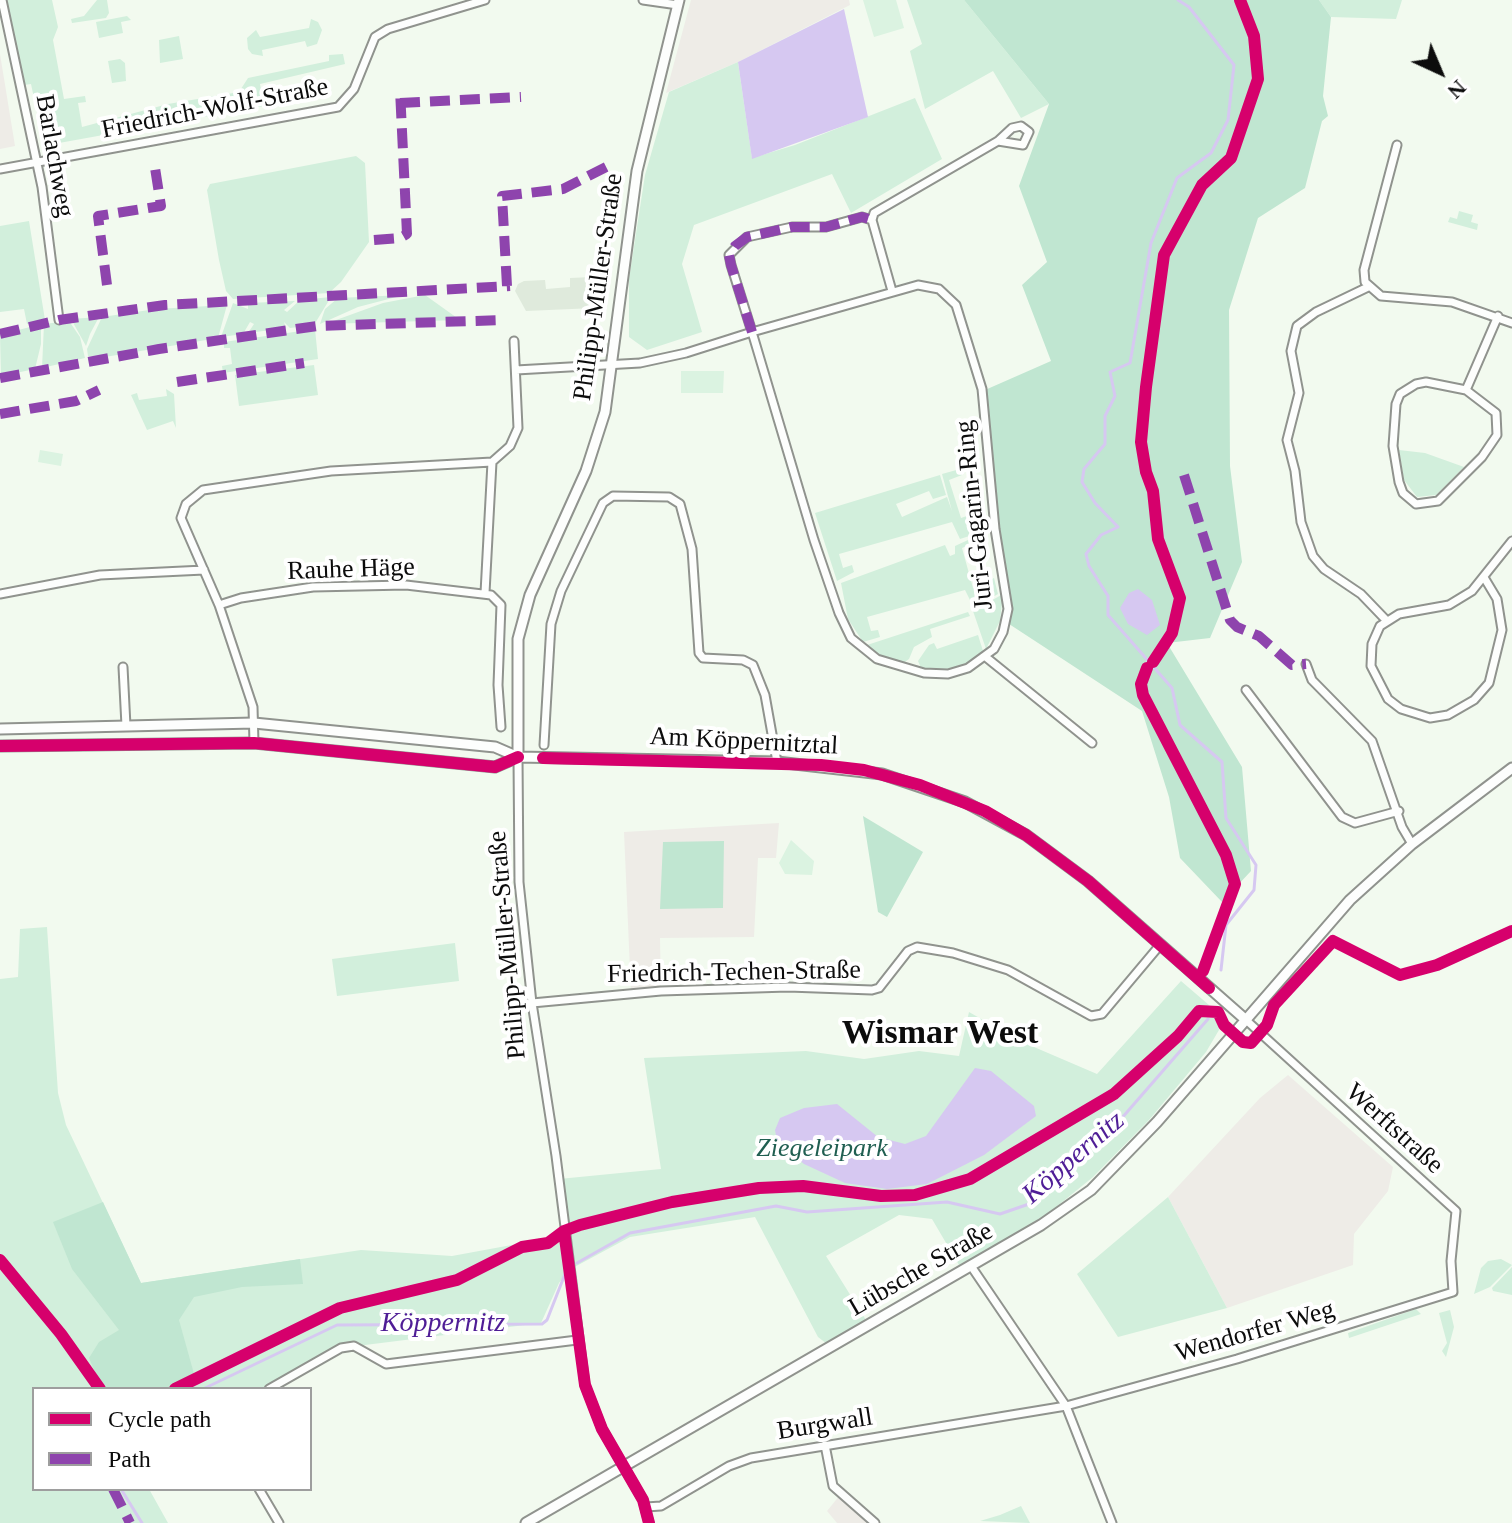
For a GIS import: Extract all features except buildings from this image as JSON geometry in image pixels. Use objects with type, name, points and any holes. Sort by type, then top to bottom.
[{"type":"street","name":"Barlachweg","points":[[2,0],[37,164],[59,320]]},
{"type":"street","name":"Friedrich-Wolf-Straße","points":[[0,169],[338,107],[354,89],[375,37],[388,29],[485,0]]},
{"type":"street","points":[[643,0],[678,2]]},
{"type":"street","name":"Philipp-Müller-Straße","points":[[624,1467],[602,1429],[585,1385],[556,1156],[532,1003],[519,882],[520,628],[542,565],[593,451],[605,412],[637,171],[678,2]]},
{"type":"street","points":[[892,291],[872,220],[879,208],[998,141]]},
{"type":"street","points":[[1397,145],[1364,270],[1368,287],[1381,296],[1452,302],[1512,323]]},
{"type":"street","points":[[872,220],[862,217],[826,227],[782,229],[747,237],[729,255],[814,540],[839,613],[851,638],[877,659],[937,675],[959,672],[987,658],[1092,743]]},
{"type":"street","name":"Juri-Gagarin-Ring","points":[[516,370],[659,360],[892,291],[926,285],[946,293],[959,312],[982,389],[995,529],[1008,609],[999,641],[987,658]]},
{"type":"street","points":[[1368,287],[1316,312],[1297,326],[1291,351],[1299,393],[1287,440],[1295,471],[1301,522],[1313,556],[1326,570],[1361,594],[1386,620]]},
{"type":"street","points":[[1466,390],[1498,316]]},
{"type":"street","points":[[254,743],[253,707],[219,605],[181,518],[186,504],[203,490],[331,471],[492,462],[510,446],[516,434],[514,341]]},
{"type":"street","points":[[1426,382],[1466,390],[1496,413],[1497,435],[1482,457],[1438,501],[1416,504],[1403,493],[1393,446],[1396,404],[1400,394],[1426,382]]},
{"type":"street","points":[[492,462],[485,593],[501,605],[498,685],[501,727]]},
{"type":"street","points":[[544,741],[551,624],[561,591],[603,503],[613,496],[669,497],[680,504],[692,549],[699,653],[703,658],[743,660],[753,665],[765,695],[777,762]]},
{"type":"street","points":[[1485,579],[1497,599],[1501,620],[1496,663],[1480,694],[1448,715],[1430,718],[1409,713],[1388,699],[1374,674],[1371,654],[1376,635],[1386,620],[1449,605],[1472,591],[1485,579],[1512,541]]},
{"type":"street","points":[[0,594],[100,575],[204,570]]},
{"type":"street","name":"Rauhe Häge","points":[[219,605],[241,598],[313,587],[406,585],[485,593]]},
{"type":"street","points":[[1306,664],[1312,680],[1372,741],[1399,811],[1402,827],[1412,844]]},
{"type":"street","points":[[123,667],[126,726]]},
{"type":"street","points":[[1246,690],[1342,817],[1355,823],[1366,822],[1399,811]]},
{"type":"street","points":[[0,729],[254,723],[495,747],[518,757]]},
{"type":"street","points":[[0,746],[254,743],[495,767],[518,757]]},
{"type":"street","name":"Am Köppernitztal","points":[[518,757],[777,762],[882,774],[985,811],[1062,861],[1246,1020]]},
{"type":"street","name":"Lübsche Straße","points":[[526,1523],[1041,1225],[1100,1182],[1350,900],[1412,844],[1512,768]]},
{"type":"street","name":"Friedrich-Techen-Straße","points":[[532,1003],[661,991],[788,987],[872,990],[879,988],[908,951],[917,947],[953,953],[1008,970],[1091,1016],[1102,1014],[1160,945]]},
{"type":"street","name":"Werftstraße","points":[[1246,1020],[1456,1211],[1451,1261],[1453,1292]]},
{"type":"street","points":[[971,1266],[1066,1406],[1112,1523]]},
{"type":"street","name":"Wendorfer Weg","points":[[1066,1406],[1237,1359],[1453,1292]]},
{"type":"street","points":[[273,1387],[341,1348],[354,1346],[386,1364],[577,1340]]},
{"type":"street","name":"Burgwall","points":[[646,1507],[661,1506],[729,1466],[751,1458],[1066,1406]]},
{"type":"street","points":[[825,1445],[833,1486],[875,1523]]},
{"type":"street","points":[[624,1467],[646,1507],[649,1523]]},
{"type":"street","points":[[260,1491],[279,1523]]},
{"type":"shaded area","points":[[691,0],[849,0],[850,5],[738,62],[666,93]]},
{"type":"shaded area","points":[[863,0],[896,0],[904,28],[874,37]]},
{"type":"shaded area","points":[[844,9],[868,117],[752,159],[738,62]]},
{"type":"shaded area","points":[[0,54],[15,146],[0,149]]},
{"type":"shaded area","points":[[592,277],[595,308],[526,311],[515,291],[518,284],[524,281],[545,280],[546,289],[570,287],[570,278]]},
{"type":"shaded area","points":[[681,371],[724,371],[723,393],[681,393]]},
{"type":"shaded area","points":[[40,450],[63,454],[61,466],[38,462]]},
{"type":"shaded area","points":[[1138,589],[1152,600],[1160,625],[1147,635],[1128,624],[1120,608],[1129,593]]},
{"type":"shaded area","points":[[779,823],[776,858],[758,858],[754,937],[660,938],[661,991],[631,993],[624,832]]},
{"type":"shaded area","points":[[791,840],[814,861],[812,875],[785,874],[779,863]]},
{"type":"shaded area","points":[[975,1068],[991,1071],[1034,1106],[1036,1116],[984,1155],[927,1184],[887,1189],[845,1183],[804,1164],[777,1141],[775,1130],[780,1118],[804,1108],[837,1104],[878,1137],[905,1144],[926,1136]]},
{"type":"shaded area","points":[[1288,1075],[1393,1167],[1388,1191],[1354,1234],[1353,1265],[1227,1308],[1168,1197],[1260,1098]]},
{"type":"shaded area","points":[[840,1495],[875,1523],[837,1523],[827,1511]]},
{"type":"green space","points":[[7,0],[52,0],[58,27],[53,40],[64,99],[85,96],[86,102],[78,103],[82,127],[168,104],[239,92],[248,78],[329,61],[329,55],[343,54],[345,64],[260,84],[264,106],[59,143],[60,149],[49,151],[43,141],[31,84],[24,85]]},
{"type":"green space","points":[[97,0],[107,0],[109,13],[106,18],[72,23],[71,19],[84,16]]},
{"type":"green space","points":[[907,0],[964,0],[1049,104],[1021,118],[993,71],[925,109],[910,51],[922,44]]},
{"type":"green space","points":[[964,0],[1319,0],[1331,17],[1323,96],[1328,116],[1322,121],[1305,188],[1258,218],[1229,310],[1230,466],[1242,562],[1210,638],[1167,643],[1242,767],[1251,871],[1222,902],[1180,858],[1169,797],[1142,711],[1006,622],[985,390],[1051,361],[1022,285],[1047,262],[1019,186],[1049,104]]},
{"type":"green space","points":[[1319,0],[1402,0],[1396,19],[1331,17]]},
{"type":"green space","points":[[127,16],[131,20],[121,22],[123,33],[99,38],[96,22]]},
{"type":"green space","points":[[311,19],[318,22],[322,30],[317,44],[307,47],[305,41],[262,50],[263,56],[252,54],[248,49],[247,38],[256,30],[260,37],[309,28]]},
{"type":"green space","points":[[179,36],[183,59],[160,63],[159,40]]},
{"type":"green space","points":[[120,59],[125,63],[126,81],[112,83],[108,61]]},
{"type":"green space","points":[[738,62],[752,158],[795,145],[915,98],[942,159],[851,213],[832,174],[694,225],[682,264],[702,332],[647,350],[629,337],[629,279],[645,175],[669,92]]},
{"type":"green space","points":[[356,156],[365,163],[369,242],[341,282],[329,293],[233,299],[226,291],[219,260],[207,190],[210,184]]},
{"type":"green space","points":[[1459,211],[1473,215],[1471,222],[1478,224],[1477,230],[1448,222],[1450,217],[1457,219]]},
{"type":"green space","points":[[29,221],[45,320],[27,324],[24,309],[0,312],[0,226]]},
{"type":"green space","points":[[404,295],[358,307],[320,324],[325,309],[338,298]]},
{"type":"green space","points":[[425,295],[460,320],[325,324],[383,303]]},
{"type":"green space","points":[[331,297],[314,325],[290,328],[284,322],[286,328],[248,333],[254,324],[250,322],[243,334],[221,337],[233,303],[248,309],[248,303],[295,301],[284,310],[287,312],[300,300]]},
{"type":"green space","points":[[227,305],[218,338],[105,357],[88,356],[87,349],[102,317],[156,309]]},
{"type":"green space","points":[[99,317],[90,334],[86,346],[71,319]]},
{"type":"green space","points":[[69,321],[80,337],[85,358],[42,368],[44,324]]},
{"type":"green space","points":[[41,324],[41,344],[35,369],[1,376],[0,335]]},
{"type":"green space","points":[[315,329],[318,359],[223,373],[222,366],[232,364],[230,348],[224,348],[224,342]]},
{"type":"green space","points":[[314,365],[318,395],[239,406],[235,375]]},
{"type":"green space","points":[[166,389],[174,394],[176,428],[173,421],[147,430],[131,395],[137,393],[139,400],[167,396]]},
{"type":"green space","points":[[1399,450],[1425,453],[1464,467],[1436,495],[1417,497],[1404,480]]},
{"type":"green space","points":[[960,469],[962,475],[949,480],[961,518],[981,511],[985,531],[960,539],[952,522],[839,554],[843,568],[852,565],[854,572],[837,581],[815,513],[940,475],[946,495],[933,499],[929,491],[896,504],[902,517],[947,497],[952,511],[942,474]]},
{"type":"green space","points":[[968,540],[969,545],[962,548],[973,588],[994,578],[998,594],[974,608],[965,590],[867,617],[871,631],[878,630],[880,637],[863,642],[848,619],[841,583],[945,545],[950,556],[955,554],[955,546]]},
{"type":"green space","points":[[1003,594],[1000,621],[986,649],[973,611]]},
{"type":"green space","points":[[968,612],[970,616],[930,629],[932,637],[914,647],[909,659],[902,664],[880,657],[864,646]]},
{"type":"green space","points":[[978,635],[983,651],[964,665],[945,671],[921,668],[918,661],[929,645],[934,643],[937,649]]},
{"type":"green space","points":[[863,816],[923,852],[887,917],[878,912]]},
{"type":"green space","points":[[724,841],[723,908],[660,909],[663,842]]},
{"type":"green space","name":"Ziegeleipark","points":[[47,927],[58,1093],[66,1125],[141,1283],[361,1250],[452,1256],[555,1237],[564,1230],[559,1179],[661,1169],[644,1058],[806,1051],[864,1059],[919,1051],[959,1056],[969,1012],[1020,1041],[1097,1074],[1181,981],[1209,1005],[1217,1016],[1219,1030],[1206,1052],[1149,1120],[1093,1177],[1050,1212],[998,1245],[959,1265],[932,1219],[899,1215],[826,1256],[869,1325],[831,1347],[818,1337],[755,1217],[630,1237],[569,1270],[559,1283],[541,1323],[341,1348],[273,1387],[101,1387],[97,1377],[92,1381],[95,1387],[32,1387],[32,1491],[150,1491],[168,1523],[0,1523],[0,979],[18,977],[20,929]]},
{"type":"green space","points":[[455,943],[459,981],[337,996],[332,959]]},
{"type":"green space","points":[[1168,1197],[1227,1308],[1118,1337],[1077,1274]]},
{"type":"green space","points":[[103,1202],[141,1283],[300,1259],[303,1284],[242,1287],[194,1297],[179,1320],[196,1381],[180,1387],[101,1387],[89,1358],[99,1342],[119,1330],[72,1269],[53,1222]]},
{"type":"green space","points":[[1501,1259],[1512,1265],[1490,1287],[1474,1294],[1481,1268],[1488,1261]]},
{"type":"green space","points":[[1512,1267],[1512,1295],[1493,1291],[1492,1288]]},
{"type":"green space","points":[[1416,1309],[1421,1314],[1349,1338],[1348,1333]]},
{"type":"green space","points":[[1450,1310],[1454,1327],[1446,1357],[1442,1351],[1447,1343],[1439,1313]]},
{"type":"green space","points":[[1021,1506],[1030,1523],[980,1521],[1000,1515]]},
{"type":"waterway","name":"Köppernitz","points":[[1178,0],[1189,7],[1234,65],[1228,120],[1211,153],[1177,178],[1151,243],[1130,363],[1110,372],[1115,396],[1105,416],[1105,444],[1084,469],[1082,482],[1095,503],[1118,527],[1101,535],[1086,554],[1089,566],[1108,596],[1108,615],[1172,688],[1180,725],[1222,762],[1226,818],[1256,865],[1254,890],[1226,925],[1221,970]]},
{"type":"waterway","name":"Köppernitz","points":[[577,1263],[630,1233],[776,1206],[807,1212],[947,1202],[1000,1214],[1029,1204],[1121,1119],[1208,1019]]},
{"type":"waterway","name":"Köppernitz","points":[[207,1387],[337,1325],[542,1324],[547,1320],[567,1269]]},
{"type":"waterway","name":"Köppernitz","points":[[122,1491],[142,1523]]},
{"type":"marked path","points":[[374,240],[400,238],[407,234],[400,90]]},
{"type":"marked path","points":[[400,103],[521,97]]},
{"type":"marked path","points":[[507,286],[502,196],[563,189],[608,166]]},
{"type":"marked path","points":[[107,285],[98,216],[161,206],[155,168]]},
{"type":"marked path","points":[[752,332],[729,255],[735,246],[747,237],[792,227],[826,227],[862,217],[872,220]]},
{"type":"marked path","points":[[0,334],[59,320],[165,305],[510,286]]},
{"type":"marked path","points":[[0,378],[159,349],[317,326],[504,320]]},
{"type":"marked path","points":[[177,382],[304,363]]},
{"type":"marked path","points":[[0,414],[76,401],[99,390]]},
{"type":"marked path","points":[[1184,475],[1230,620],[1237,627],[1259,636],[1292,665],[1306,664]]},
{"type":"marked path","points":[[114,1491],[130,1523]]},
{"type":"cycle path","points":[[1153,662],[1172,633],[1180,598],[1158,539],[1153,491],[1141,442],[1146,387],[1164,255],[1202,185],[1231,158],[1258,79],[1254,36],[1240,0]]},
{"type":"cycle path","points":[[1147,668],[1141,684],[1143,695],[1226,855],[1235,884],[1203,971]]},
{"type":"cycle path","points":[[0,746],[254,743],[495,767],[518,757]]},
{"type":"cycle path","points":[[543,758],[821,765],[864,770],[920,785],[985,811],[1026,835],[1088,881],[1209,988]]},
{"type":"cycle path","points":[[1218,1012],[1224,1025],[1243,1042],[1251,1043],[1267,1025],[1274,1005],[1333,941],[1400,975],[1437,965],[1512,931]]},
{"type":"cycle path","points":[[179,1387],[340,1308],[457,1280],[522,1247],[548,1243],[564,1231],[580,1225],[672,1202],[759,1188],[803,1186],[881,1196],[915,1195],[970,1179],[1114,1094],[1178,1036],[1199,1011],[1218,1012]]},
{"type":"cycle path","points":[[564,1231],[585,1385],[602,1429],[643,1500],[649,1523]]},
{"type":"cycle path","points":[[0,1260],[61,1334],[99,1387]]},
{"type":"district","name":"Wismar West","points":[[940,1034]]}]
